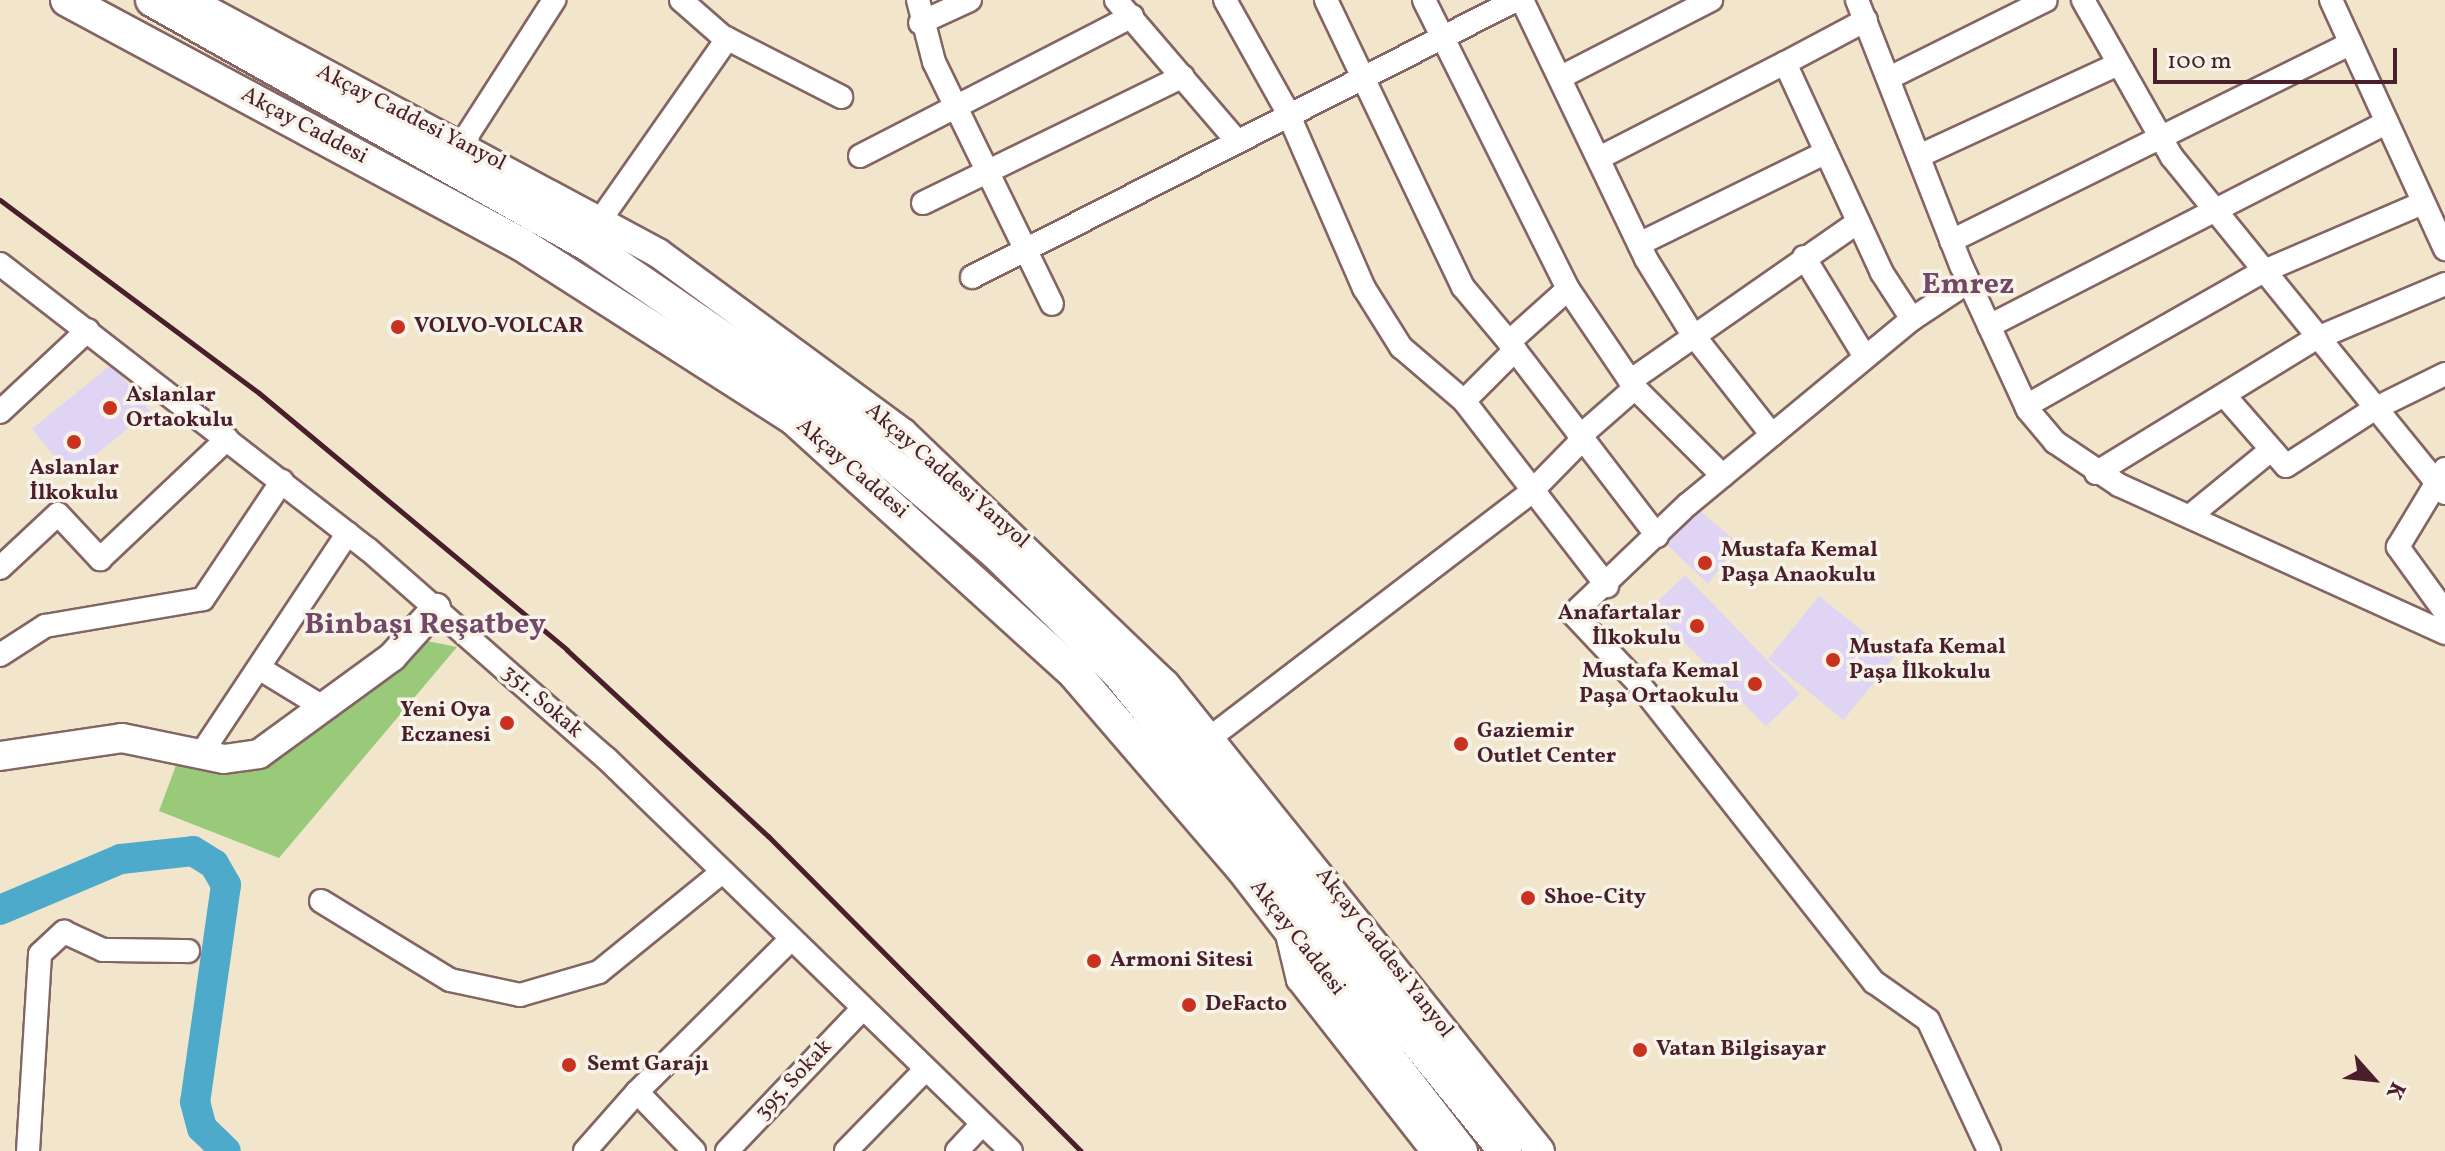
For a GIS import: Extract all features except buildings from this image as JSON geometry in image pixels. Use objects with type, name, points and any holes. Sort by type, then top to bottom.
[{"type":"highway","name":"Akçay Caddesi","points":[[67,0],[521,244],[792,417],[1075,674],[1284,921],[1313,979],[1461,1151]]},
{"type":"highway","name":"Akçay Caddesi","points":[[152,0],[588,245],[832,413],[998,555],[1119,674],[1356,959],[1505,1151]]},
{"type":"main road","name":"Akçay Caddesi Yanyol","points":[[188,0],[463,142],[601,219],[720,294],[903,433],[1074,589],[1211,737],[1540,1151]]},
{"type":"main road","points":[[0,756],[122,738],[201,754],[259,754],[392,657],[436,608]]},
{"type":"street","points":[[463,142],[554,0]]},
{"type":"street","points":[[681,0],[727,39],[841,97]]},
{"type":"street","points":[[918,0],[920,23],[955,103],[1052,304]]},
{"type":"street","points":[[920,23],[970,0]]},
{"type":"street","points":[[1225,0],[1287,111],[1364,288],[1401,347],[1464,401],[1531,492],[1607,586]]},
{"type":"street","points":[[1326,0],[1364,74],[1463,287],[1657,536]]},
{"type":"street","points":[[1424,0],[1568,289],[1633,385],[1723,476]]},
{"type":"street","points":[[972,277],[1028,251],[1287,111],[1519,0],[1601,157],[1639,244],[1691,332],[1772,435]]},
{"type":"street","points":[[1561,77],[1711,0]]},
{"type":"street","points":[[1889,78],[2046,0]]},
{"type":"street","points":[[2083,0],[2161,139],[2315,339],[2441,482],[2398,547],[2445,612]]},
{"type":"street","points":[[2331,0],[2445,249]]},
{"type":"street","points":[[860,156],[1124,8],[1235,139]]},
{"type":"street","points":[[1601,157],[1785,63],[1862,10],[1968,282],[2026,406],[2055,442],[2096,473],[2445,633]]},
{"type":"street","points":[[601,219],[727,39]]},
{"type":"street","points":[[1951,241],[2351,43]]},
{"type":"street","points":[[1785,63],[1858,222],[1912,319]]},
{"type":"street","points":[[1919,156],[2118,64]]},
{"type":"street","points":[[923,203],[1183,76]]},
{"type":"street","points":[[1989,326],[2216,213],[2387,122]]},
{"type":"street","points":[[1639,244],[1825,153]]},
{"type":"street","points":[[2026,406],[2264,271],[2423,203]]},
{"type":"street","points":[[1211,737],[1531,492],[1633,385],[1691,332],[1858,222]]},
{"type":"street","points":[[1804,257],[1865,357]]},
{"type":"street","name":"351. Sokak","points":[[0,264],[348,533],[436,608],[722,872],[1011,1151]]},
{"type":"street","points":[[1968,282],[1912,319],[1723,476],[1607,586],[1573,614],[1640,685],[1874,982],[1928,1020],[1989,1151]]},
{"type":"street","points":[[2096,473],[2315,339],[2445,284]]},
{"type":"street","points":[[1464,401],[1568,289]]},
{"type":"street","points":[[0,412],[9,388],[88,330]]},
{"type":"street","points":[[2224,395],[2286,466],[2374,409],[2445,374]]},
{"type":"street","points":[[0,568],[58,514],[100,559],[227,439]]},
{"type":"street","points":[[2190,516],[2271,450]]},
{"type":"street","points":[[3,647],[45,626],[203,599],[282,481]]},
{"type":"street","points":[[201,754],[348,533]]},
{"type":"street","points":[[259,668],[321,706]]},
{"type":"street","points":[[321,901],[450,980],[520,995],[599,972],[722,872]]},
{"type":"street","points":[[28,1151],[40,954],[64,932],[103,950],[188,951]]},
{"type":"street","points":[[585,1151],[637,1092],[791,939]]},
{"type":"street","points":[[1405,980],[1356,959],[1313,979],[1432,1151]]},
{"type":"street","name":"395. Sokak","points":[[727,1151],[862,1009]]},
{"type":"street","points":[[846,1151],[925,1070]]},
{"type":"street","points":[[637,1092],[694,1151]]},
{"type":"street","points":[[957,1151],[982,1124]]},
{"type":"shaded area","points":[[112,364],[150,411],[70,475],[32,429]]},
{"type":"shaded area","name":"Mustafa Kemal Paşa Anaokulu","points":[[1693,505],[1738,543],[1708,584],[1659,537]]},
{"type":"shaded area","points":[[1685,575],[1800,694],[1766,726],[1651,608]]},
{"type":"shaded area","name":"Mustafa Kemal Paşa İlkokulu","points":[[1819,596],[1894,657],[1843,720],[1768,659]]},
{"type":"green space","points":[[427,641],[457,647],[279,858],[159,811],[178,760],[214,768],[389,671]]},
{"type":"waterway","points":[[0,910],[121,859],[193,851],[214,864],[226,885],[195,1102],[202,1128],[226,1151]]},
{"type":"railway","points":[[0,200],[259,393],[567,650],[768,836],[1081,1151]]},
{"type":"place","name":"VOLVO-VOLCAR","points":[[398,327]]},
{"type":"place","name":"Aslanlar Ortaokulu","points":[[110,408]]},
{"type":"place","name":"Aslanlar İlkokulu","points":[[74,442]]},
{"type":"place","name":"Mustafa Kemal Paşa Anaokulu","points":[[1705,563]]},
{"type":"place","name":"Anafartalar İlkokulu","points":[[1697,626]]},
{"type":"place","name":"Mustafa Kemal Paşa İlkokulu","points":[[1833,660]]},
{"type":"place","name":"Mustafa Kemal Paşa Ortaokulu","points":[[1755,684]]},
{"type":"place","name":"Yeni Oya Eczanesi","points":[[507,723]]},
{"type":"place","name":"Gaziemir Outlet Center","points":[[1461,744]]},
{"type":"place","name":"Shoe-City","points":[[1528,898]]},
{"type":"place","name":"Armoni Sitesi","points":[[1094,961]]},
{"type":"place","name":"DeFacto","points":[[1189,1005]]},
{"type":"place","name":"Vatan Bilgisayar","points":[[1640,1050]]},
{"type":"place","name":"Semt Garajı","points":[[569,1065]]},
{"type":"district","name":"Emrez","points":[[1968,285]]},
{"type":"district","name":"Binbaşı Reşatbey","points":[[425,625]]}]
